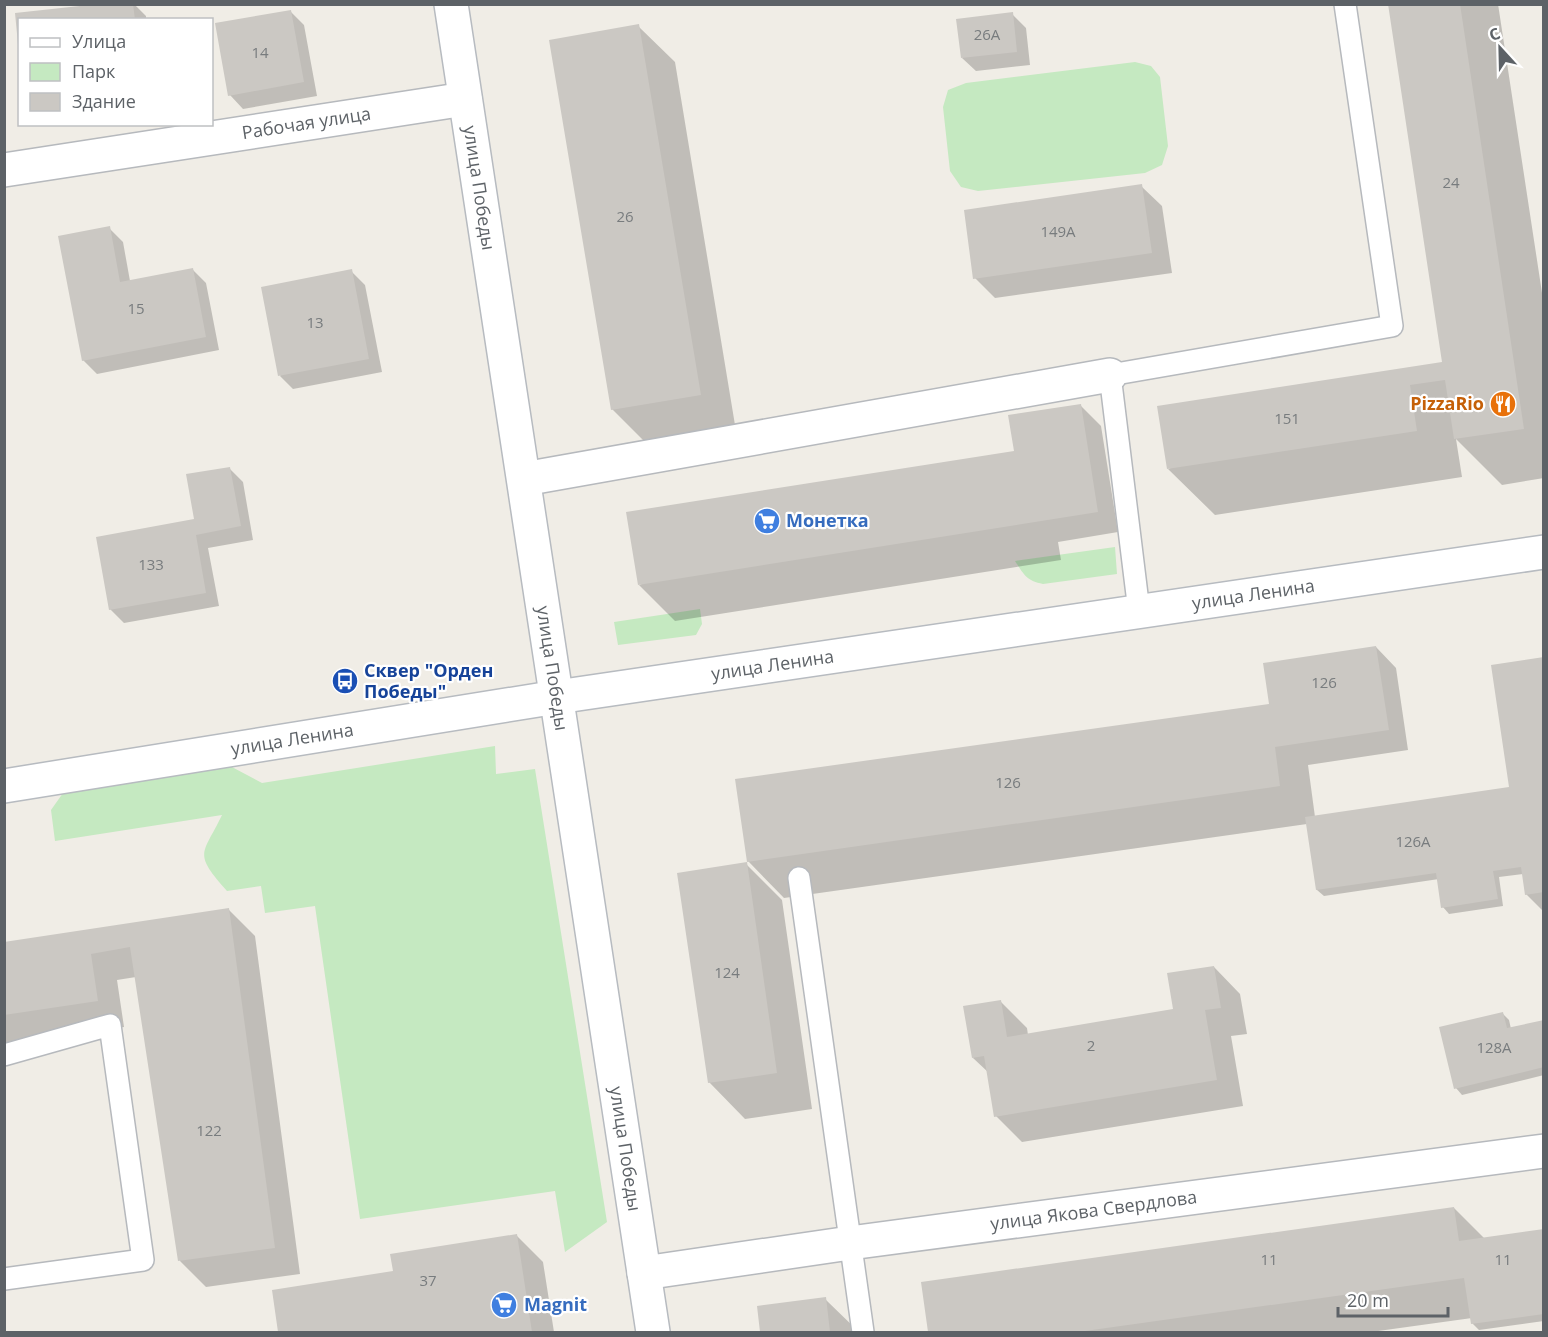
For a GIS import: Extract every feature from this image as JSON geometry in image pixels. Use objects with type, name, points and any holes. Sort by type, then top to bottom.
[{"type":"main road","name":"улица Победы","points":[[451,4],[653,1332]]},
{"type":"main road","name":"Рабочая улица","points":[[4,171],[465,99]]},
{"type":"main road","points":[[524,479],[1110,375]]},
{"type":"main road","name":"улица Ленина","points":[[4,786],[557,697],[1544,552]]},
{"type":"main road","name":"улица Якова Свердлова","points":[[644,1273],[850,1243],[1544,1151]]},
{"type":"lane","points":[[1138,611],[1110,375],[1392,326],[1345,4]]},
{"type":"lane","points":[[799,878],[863,1332]]},
{"type":"lane","points":[[4,1055],[110,1025],[143,1260],[4,1279]]},
{"type":"green space","points":[[1135,62],[1151,66],[1160,77],[1168,146],[1162,165],[1145,173],[978,191],[961,187],[950,171],[943,107],[948,90],[966,83]]},
{"type":"green space","points":[[1115,547],[1117,574],[1043,584],[1026,577],[1015,561]]},
{"type":"green space","points":[[700,609],[702,624],[696,635],[618,645],[614,622]]},
{"type":"green space","points":[[495,746],[496,774],[535,769],[607,1222],[565,1252],[555,1191],[360,1219],[315,906],[265,913],[261,886],[227,891],[209,868],[204,853],[222,815],[55,841],[51,810],[63,793],[230,766],[262,783]]},
{"type":"building","points":[[98,4],[133,4],[135,18],[18,18],[18,44],[15,13]]},
{"type":"building","points":[[1388,4],[1460,4],[1524,429],[1454,439],[1445,380],[1410,385],[1417,431],[1167,469],[1157,406],[1442,362]]},
{"type":"building","points":[[291,10],[304,82],[228,96],[215,23]]},
{"type":"building","points":[[1013,12],[1017,52],[961,58],[956,19]]},
{"type":"building","points":[[639,24],[701,395],[611,410],[549,40]]},
{"type":"building","points":[[1142,184],[1152,253],[973,279],[964,210]]},
{"type":"building","points":[[110,226],[120,282],[193,268],[206,337],[82,361],[58,236]]},
{"type":"building","points":[[352,269],[369,359],[278,376],[261,287]]},
{"type":"building","points":[[1081,404],[1098,512],[638,585],[626,512],[1014,451],[1008,415]]},
{"type":"building","points":[[230,467],[241,526],[196,535],[206,593],[109,610],[96,537],[194,519],[186,474]]},
{"type":"building","points":[[1376,646],[1389,730],[1275,747],[1280,786],[747,862],[735,779],[1269,704],[1263,663]]},
{"type":"building","points":[[1544,657],[1544,892],[1525,895],[1521,867],[1493,871],[1498,899],[1441,908],[1436,873],[1316,890],[1305,817],[1509,787],[1491,665]]},
{"type":"building","points":[[747,862],[777,1073],[708,1083],[677,873]]},
{"type":"building","points":[[229,908],[275,1248],[178,1261],[130,947],[91,954],[98,1001],[4,1015],[4,942]]},
{"type":"building","points":[[1214,966],[1221,1008],[1205,1010],[1217,1080],[994,1117],[984,1056],[972,1058],[963,1006],[1001,1000],[1007,1037],[1173,1009],[1167,973]]},
{"type":"building","points":[[1503,1012],[1507,1028],[1544,1020],[1544,1067],[1454,1089],[1439,1027]]},
{"type":"building","points":[[1454,1207],[1459,1241],[1544,1229],[1544,1314],[1471,1324],[1464,1278],[1078,1332],[928,1332],[921,1282]]},
{"type":"building","points":[[517,1234],[532,1332],[278,1332],[272,1290],[393,1271],[390,1254]]},
{"type":"building","points":[[826,1297],[830,1332],[760,1332],[757,1306]]},
{"type":"place","name":"PizzaRio","points":[[1503,404]]},
{"type":"place","name":"Монетка","points":[[767,521]]},
{"type":"place","name":"Сквер \"Орден Победы\"","points":[[345,681]]},
{"type":"place","name":"Magnit","points":[[504,1305]]}]
